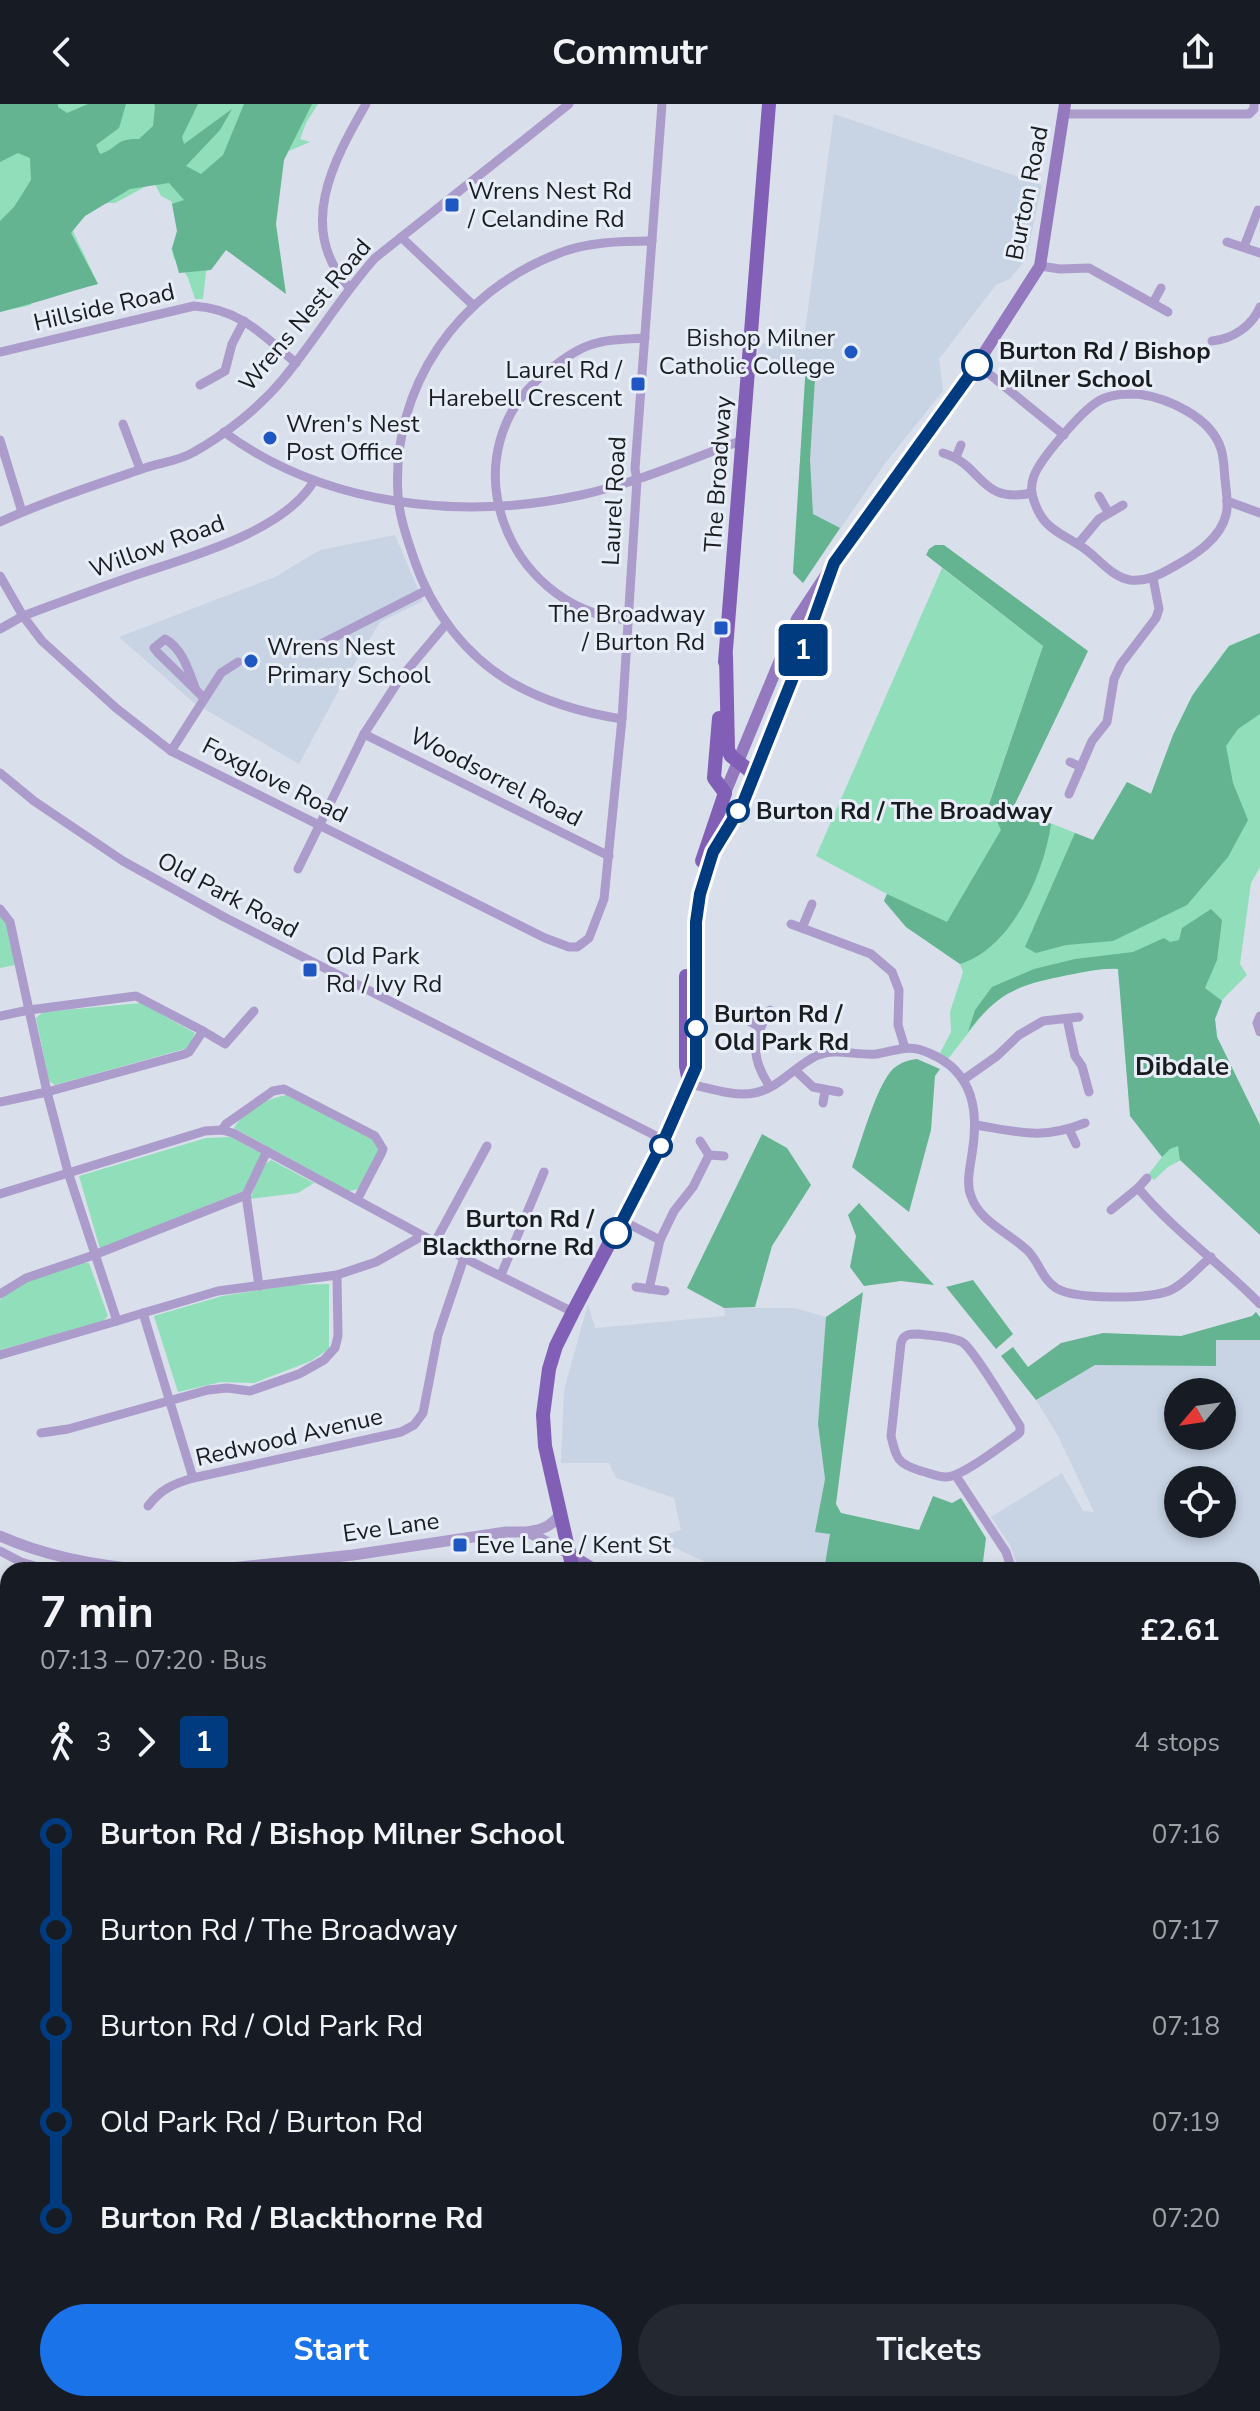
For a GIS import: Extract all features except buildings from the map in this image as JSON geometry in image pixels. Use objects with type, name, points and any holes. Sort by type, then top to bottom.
[{"type":"main road","name":"The Broadway","points":[[725,793],[714,778],[714,764],[726,656],[769,104]]},
{"type":"main road","name":"Burton Road","points":[[725,793],[797,619],[977,364],[1040,266],[1064,109]]},
{"type":"main road","name":"Burton Road","points":[[750,785],[834,563]]},
{"type":"main road","name":"The Broadway","points":[[726,656],[728,750],[750,771],[750,785]]},
{"type":"main road","points":[[749,736],[759,725],[774,691],[787,693]]},
{"type":"main road","points":[[689,1084],[686,1066],[686,967],[691,907],[699,869],[725,793],[750,785]]},
{"type":"main road","points":[[572,1562],[545,1446],[543,1415],[549,1369],[556,1346],[664,1140],[696,1067],[695,933],[700,894],[713,852],[743,803],[750,785]]},
{"type":"street","points":[[349,287],[334,269],[328,253],[323,205],[336,158],[366,104]]},
{"type":"street","name":"Wrens Nest Road","points":[[0,522],[140,469],[192,454],[224,432],[262,402],[296,363],[349,287],[375,258],[569,104]]},
{"type":"street","name":"Laurel Road","points":[[584,942],[589,938],[604,899],[622,719],[637,480],[635,469],[662,104]]},
{"type":"street","points":[[1064,109],[1249,114],[1254,104]]},
{"type":"street","points":[[1244,247],[1258,210]]},
{"type":"street","points":[[401,237],[474,306]]},
{"type":"street","points":[[622,719],[584,713],[537,696],[511,682],[468,648],[446,624],[417,570],[404,529],[399,501],[399,457],[404,421],[415,389],[449,331],[474,306],[512,277],[559,253],[594,245],[652,241]]},
{"type":"street","points":[[1227,242],[1260,253]]},
{"type":"street","points":[[1040,266],[1089,268],[1168,312]]},
{"type":"street","points":[[1153,303],[1161,288]]},
{"type":"street","name":"Hillside Road","points":[[0,352],[194,306],[235,315],[261,332],[296,363]]},
{"type":"street","points":[[1212,341],[1224,340],[1238,332],[1259,311]]},
{"type":"street","points":[[200,385],[225,371],[232,344],[244,321]]},
{"type":"street","points":[[627,620],[607,618],[575,606],[535,575],[519,555],[503,524],[495,480],[498,450],[506,426],[524,394],[540,377],[589,345],[645,338]]},
{"type":"street","points":[[977,364],[1064,435]]},
{"type":"street","points":[[1129,394],[1159,398],[1189,413],[1215,437],[1221,448],[1226,516],[1208,544],[1153,578],[1132,580],[1116,575],[1078,544],[1052,530],[1032,493],[1037,469],[1064,435],[1084,412],[1104,398],[1129,394]]},
{"type":"street","points":[[123,424],[140,469]]},
{"type":"street","points":[[224,432],[272,463],[314,481],[399,501],[437,506],[498,507],[583,495],[637,480],[743,440]]},
{"type":"street","points":[[0,440],[22,512]]},
{"type":"street","points":[[956,457],[961,445]]},
{"type":"street","points":[[943,453],[956,457],[995,493],[1016,497],[1032,493]]},
{"type":"street","name":"Willow Road","points":[[0,629],[23,616],[232,542],[286,511],[305,496],[314,481]]},
{"type":"street","points":[[1099,496],[1108,512]]},
{"type":"street","points":[[1227,501],[1260,513]]},
{"type":"street","points":[[1078,544],[1099,519],[1123,505]]},
{"type":"street","name":"Foxglove Road","points":[[0,576],[42,641],[116,708],[171,751],[545,938],[569,947],[577,947],[584,942]]},
{"type":"street","points":[[1069,794],[1095,736],[1107,722],[1114,679],[1121,664],[1156,618],[1159,609],[1153,578]]},
{"type":"street","points":[[315,647],[427,590]]},
{"type":"street","points":[[298,869],[364,734],[399,680],[446,624]]},
{"type":"street","points":[[161,640],[171,642],[179,651],[200,694],[154,648],[161,640]]},
{"type":"street","points":[[171,751],[200,694],[221,673],[238,662]]},
{"type":"street","name":"Woodsorrel Road","points":[[364,734],[609,856]]},
{"type":"street","points":[[1070,762],[1081,767]]},
{"type":"street","name":"Old Park Road","points":[[0,773],[83,835],[148,875],[224,917],[664,1140]]},
{"type":"street","points":[[802,928],[812,904]]},
{"type":"street","points":[[0,909],[10,922],[68,1172],[117,1321]]},
{"type":"street","points":[[791,924],[871,954],[892,972],[899,990],[898,1025],[905,1048]]},
{"type":"street","points":[[0,1016],[136,996],[225,1044],[254,1011]]},
{"type":"street","points":[[770,1010],[760,1027],[755,1057],[770,1087]]},
{"type":"street","points":[[1260,1016],[1257,1023],[1260,1032]]},
{"type":"street","points":[[741,1017],[760,1027]]},
{"type":"street","points":[[963,1080],[997,1056],[1019,1035],[1043,1021],[1079,1017]]},
{"type":"street","points":[[1067,1019],[1075,1056],[1085,1075],[1089,1092]]},
{"type":"street","points":[[0,1102],[185,1054],[203,1031]]},
{"type":"street","points":[[689,1084],[735,1094],[753,1093],[770,1087],[820,1054],[873,1054],[905,1048],[930,1053],[963,1080],[972,1096],[976,1125],[969,1185],[971,1197],[989,1221],[1032,1255],[1042,1275],[1061,1290],[1112,1296],[1153,1295],[1171,1290],[1211,1257]]},
{"type":"street","points":[[795,1070],[813,1087],[839,1092]]},
{"type":"street","points":[[1085,1075],[1096,1071]]},
{"type":"street","points":[[222,1130],[273,1091],[284,1089],[375,1136],[383,1149],[357,1200]]},
{"type":"street","points":[[823,1103],[825,1091]]},
{"type":"street","points":[[976,1125],[1036,1135],[1085,1123]]},
{"type":"street","points":[[1069,1129],[1076,1144]]},
{"type":"street","points":[[0,1194],[205,1131],[222,1130],[573,1312]]},
{"type":"street","points":[[700,1141],[709,1155]]},
{"type":"street","points":[[435,1242],[487,1146]]},
{"type":"street","points":[[259,1286],[246,1195],[267,1151]]},
{"type":"street","points":[[709,1155],[724,1156]]},
{"type":"street","points":[[649,1289],[660,1240],[709,1155]]},
{"type":"street","points":[[501,1275],[544,1172]]},
{"type":"street","points":[[1111,1210],[1147,1178]]},
{"type":"street","points":[[1138,1188],[1159,1213],[1260,1304]]},
{"type":"street","points":[[0,1294],[26,1278],[94,1255],[246,1195]]},
{"type":"street","points":[[623,1221],[660,1240]]},
{"type":"street","points":[[0,1355],[218,1291],[337,1275],[376,1262],[422,1236]]},
{"type":"street","name":"Redwood Avenue","points":[[148,1506],[158,1493],[170,1485],[401,1432],[414,1425],[423,1413],[438,1335],[464,1258]]},
{"type":"street","points":[[41,1433],[68,1429],[208,1390],[227,1388],[250,1391],[299,1374],[324,1360],[335,1348],[338,1336],[337,1275]]},
{"type":"street","points":[[636,1287],[665,1291]]},
{"type":"street","points":[[143,1313],[193,1478]]},
{"type":"street","points":[[918,1334],[967,1345],[1020,1426],[1017,1435],[956,1476],[943,1478],[911,1468],[902,1464],[894,1450],[891,1436],[901,1343],[908,1335],[918,1334]]},
{"type":"street","points":[[956,1476],[1006,1552],[1009,1562]]},
{"type":"street","points":[[528,1532],[547,1528],[561,1513]]},
{"type":"street","name":"Eve Lane","points":[[287,1562],[506,1532],[528,1532]]},
{"type":"street","points":[[528,1532],[571,1562]]},
{"type":"street","points":[[0,1536],[75,1562]]},
{"type":"street","points":[[0,1551],[21,1562]]},
{"type":"shaded area","name":"Bishop Milner Catholic College","points":[[834,114],[1042,185],[1026,259],[1010,279],[996,285],[939,359],[943,391],[886,462],[803,583],[793,573],[806,364],[757,358],[759,343],[803,346]]},
{"type":"shaded area","name":"Wrens Nest Primary School","points":[[395,535],[423,601],[380,622],[299,764],[194,703],[119,637],[275,577],[320,550]]},
{"type":"shaded area","points":[[588,1304],[595,1328],[725,1316],[724,1308],[795,1308],[826,1317],[818,1424],[825,1479],[815,1531],[830,1533],[825,1562],[706,1562],[653,1538],[681,1530],[674,1498],[616,1478],[609,1463],[561,1463],[564,1390]]},
{"type":"shaded area","points":[[1215,1340],[1260,1340],[1260,1562],[1016,1562],[1010,1545],[991,1517],[1062,1473],[1083,1511],[1094,1512],[1058,1436],[1036,1400],[1095,1365],[1215,1366]]},
{"type":"green space","points":[[0,104],[318,104],[300,139],[310,142],[277,156],[206,272],[203,299],[195,299],[188,278],[174,259],[171,248],[174,247],[180,225],[171,201],[161,196],[154,182],[115,203],[104,203],[70,225],[98,284],[0,312]]},
{"type":"green space","points":[[0,104],[58,104],[67,113],[88,104],[126,104],[119,128],[96,145],[100,154],[121,142],[139,139],[153,126],[154,104],[198,104],[182,137],[184,144],[232,109],[220,130],[186,166],[201,174],[223,155],[244,104],[312,104],[284,160],[276,224],[286,294],[226,250],[211,270],[179,273],[172,248],[177,231],[172,204],[184,200],[169,183],[130,189],[85,216],[71,233],[98,284],[0,312],[0,221],[14,207],[31,180],[30,158],[18,153],[0,162]]},
{"type":"green space","points":[[806,363],[815,378],[810,460],[813,514],[840,528],[803,583],[793,573]]},
{"type":"green space","points":[[935,545],[944,545],[1088,651],[1013,808],[1051,824],[1033,886],[1010,926],[979,955],[960,964],[906,927],[884,901],[887,894],[947,922],[1001,830],[989,804],[1043,646],[926,555]]},
{"type":"green space","points":[[942,568],[1043,646],[989,803],[1012,808],[1093,840],[1127,782],[1151,794],[1173,735],[1195,691],[1229,646],[1260,633],[1260,867],[1251,883],[1240,964],[1247,975],[1222,1000],[1215,1019],[1217,1037],[1260,1125],[1260,1235],[1181,1160],[1154,1180],[1148,1175],[1162,1157],[1134,1118],[1118,969],[1107,968],[1039,980],[1016,988],[990,1005],[948,1059],[940,1053],[951,1032],[950,1012],[963,972],[960,964],[906,927],[884,901],[887,894],[816,856]]},
{"type":"green space","points":[[1260,633],[1260,714],[1238,729],[1226,746],[1233,783],[1248,820],[1228,857],[1187,905],[1113,941],[1066,945],[1036,953],[1025,947],[1075,833],[1093,840],[1127,782],[1151,794],[1173,735],[1192,696],[1229,646]]},
{"type":"green space","points":[[1211,909],[1222,920],[1217,960],[1205,988],[1222,1001],[1215,1019],[1217,1037],[1260,1125],[1260,1235],[1180,1160],[1178,1146],[1162,1157],[1130,1116],[1118,969],[1051,979],[1011,992],[990,1007],[968,1032],[975,1010],[992,987],[1034,969],[1075,959],[1133,952],[1164,938],[1170,942],[1179,940],[1182,928]]},
{"type":"green space","points":[[0,913],[5,917],[15,965],[0,968]]},
{"type":"green space","points":[[141,1003],[195,1033],[188,1048],[55,1085],[49,1081],[36,1018],[43,1012]]},
{"type":"green space","points":[[917,1059],[940,1069],[935,1076],[931,1130],[909,1212],[852,1167],[888,1076],[900,1064]]},
{"type":"green space","points":[[286,1095],[373,1140],[378,1153],[359,1189],[349,1191],[234,1128],[256,1106]]},
{"type":"green space","points":[[762,1134],[787,1148],[811,1185],[772,1246],[755,1307],[724,1308],[687,1288]]},
{"type":"green space","points":[[231,1137],[262,1154],[243,1191],[100,1249],[79,1176],[206,1138]]},
{"type":"green space","points":[[271,1160],[314,1183],[298,1193],[250,1199],[264,1165]]},
{"type":"green space","points":[[859,1203],[934,1285],[901,1281],[864,1286],[850,1267],[856,1236],[848,1215]]},
{"type":"green space","points":[[80,1263],[89,1263],[108,1316],[103,1321],[0,1350],[0,1300],[27,1281]]},
{"type":"green space","points":[[973,1280],[1013,1334],[996,1349],[946,1287]]},
{"type":"green space","points":[[329,1284],[329,1349],[311,1361],[254,1383],[221,1382],[178,1392],[154,1316],[222,1296],[294,1285]]},
{"type":"green space","points":[[863,1292],[836,1504],[841,1513],[919,1530],[933,1496],[952,1503],[961,1498],[986,1538],[983,1562],[825,1562],[830,1534],[815,1532],[825,1479],[818,1424],[826,1317]]},
{"type":"green space","points":[[1256,1312],[1260,1317],[1260,1340],[1216,1340],[1216,1366],[1095,1365],[1036,1400],[1001,1356],[1013,1347],[1028,1367],[1061,1343],[1103,1333],[1181,1336],[1252,1316]]},
{"type":"bus line","name":"1","points":[[616,1233],[664,1140],[696,1067],[696,922],[700,894],[713,852],[743,803],[834,563],[977,365]]},
{"type":"place","name":"Wrens Nest Rd / Celandine Rd","points":[[452,205]]},
{"type":"place","name":"Bishop Milner Catholic College","points":[[851,352]]},
{"type":"place","name":"Burton Rd / Bishop Milner School","points":[[977,365]]},
{"type":"place","name":"Laurel Rd / Harebell Crescent","points":[[638,384]]},
{"type":"place","name":"Wren's Nest Post Office","points":[[270,438]]},
{"type":"place","name":"The Broadway / Burton Rd","points":[[721,628]]},
{"type":"place","name":"Wrens Nest Primary School","points":[[251,661]]},
{"type":"place","name":"Burton Rd / The Broadway","points":[[738,811]]},
{"type":"place","name":"Old Park Rd / Ivy Rd","points":[[310,970]]},
{"type":"place","name":"Burton Rd / Old Park Rd","points":[[696,1028]]},
{"type":"place","name":"Burton Rd / Blackthorne Rd","points":[[616,1233]]},
{"type":"place","name":"Eve Lane / Kent St","points":[[460,1545]]},
{"type":"district","name":"Dibdale","points":[[1182,1066]]}]
